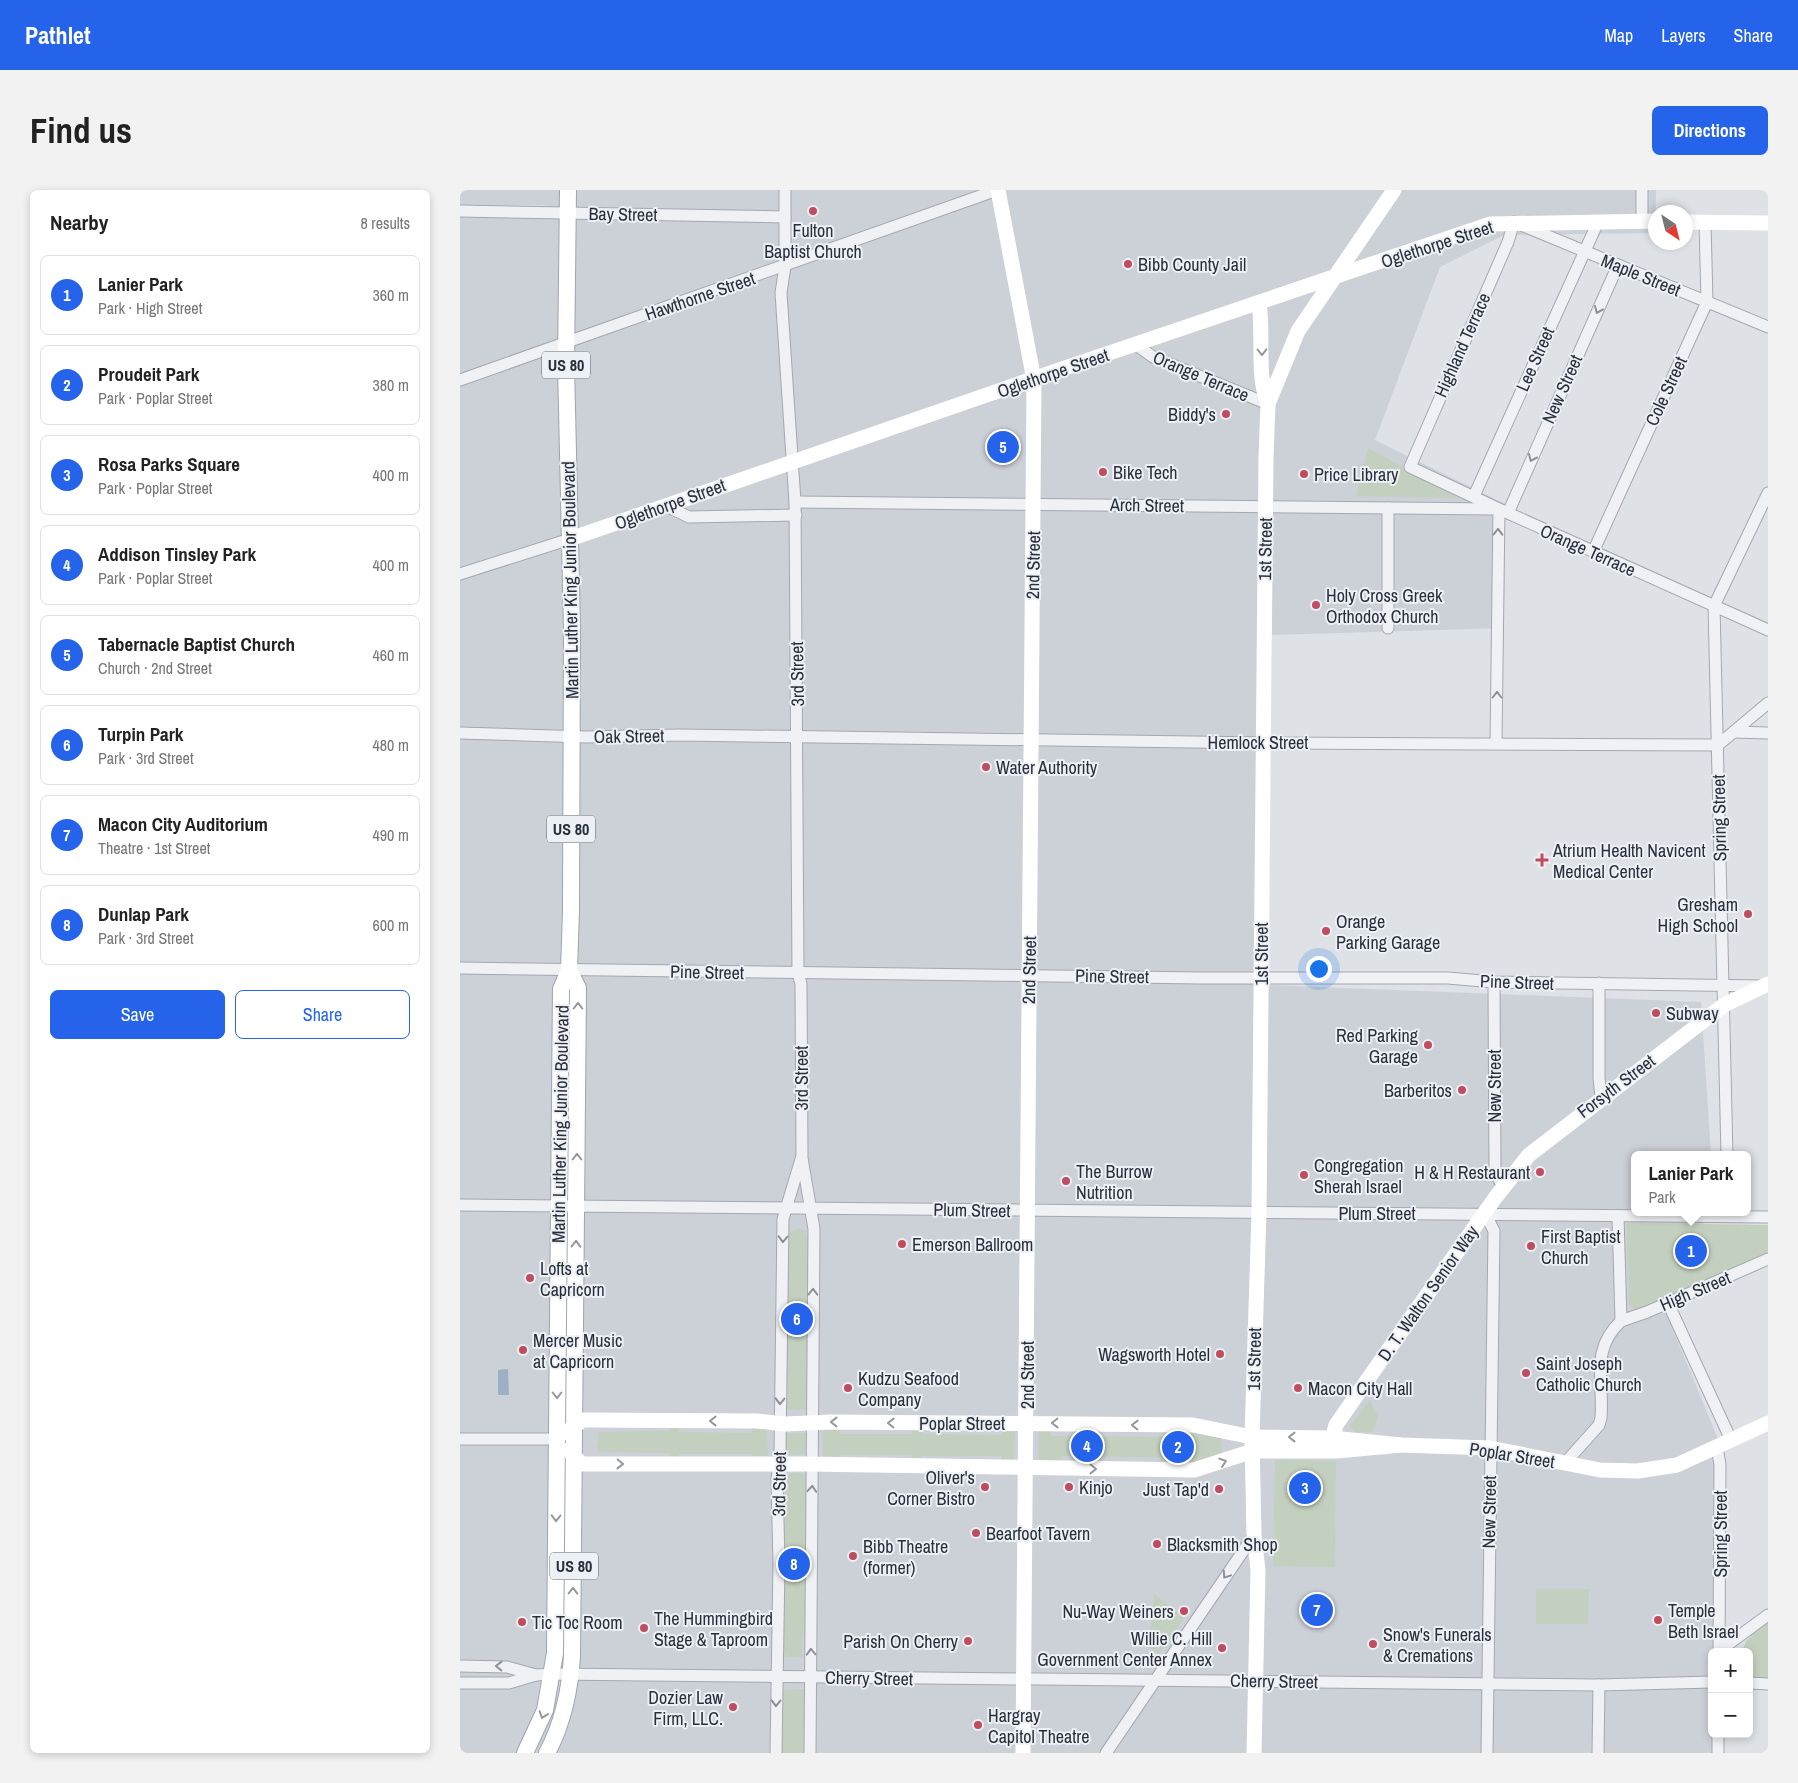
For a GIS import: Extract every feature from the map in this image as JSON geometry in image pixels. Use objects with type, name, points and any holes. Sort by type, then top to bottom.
[{"type":"main road","name":"Martin Luther King Junior Boulevard","points":[[525,1753],[540,1724],[553,1674],[555,1653],[561,989],[569,970],[572,736],[566,344],[568,190]]},
{"type":"main road","name":"Martin Luther King Junior Boulevard","points":[[547,1753],[561,1722],[571,1675],[578,988],[569,970]]},
{"type":"street","name":"3rd Street","points":[[785,190],[785,266],[781,293],[794,463],[796,516],[798,973],[801,984],[802,1158],[812,1208],[814,1229],[810,1753]]},
{"type":"street","name":"Hawthorne Street","points":[[460,380],[997,190]]},
{"type":"street","name":"2nd Street","points":[[997,190],[1034,380],[1026,1211],[1027,1468],[1023,1753]]},
{"type":"street","name":"1st Street","points":[[1254,1753],[1258,1570],[1254,1535],[1252,1444],[1259,1212],[1268,404],[1298,331],[1394,190]]},
{"type":"street","points":[[1642,190],[1648,217]]},
{"type":"street","name":"Bay Street","points":[[460,211],[785,217]]},
{"type":"street","name":"Oglethorpe Street","points":[[460,574],[570,540],[1136,344],[1490,224],[1514,222],[1648,221]]},
{"type":"street","name":"Maple Street","points":[[1514,222],[1768,327]]},
{"type":"street","name":"Highland Terrace","points":[[1410,467],[1508,242],[1514,222]]},
{"type":"street","name":"Lee Street","points":[[1474,496],[1598,222]]},
{"type":"street","points":[[1693,222],[1768,223]]},
{"type":"street","name":"Cole Street","points":[[1593,552],[1707,302],[1705,222]]},
{"type":"street","points":[[1362,237],[1368,255],[1372,260],[1380,262]]},
{"type":"street","name":"New Street","points":[[1496,743],[1503,511],[1618,265]]},
{"type":"street","points":[[1259,303],[1262,321],[1262,389],[1268,404]]},
{"type":"street","name":"Orange Terrace","points":[[1136,344],[1153,357],[1268,404]]},
{"type":"street","name":"Orange Terrace","points":[[1410,467],[1593,552],[1768,630]]},
{"type":"street","name":"Spring Street","points":[[1727,1151],[1714,606],[1768,493]]},
{"type":"street","name":"Arch Street","points":[[795,502],[1388,508],[1503,511]]},
{"type":"street","points":[[666,506],[689,516],[796,516]]},
{"type":"street","points":[[1388,508],[1388,628]]},
{"type":"street","points":[[1718,745],[1768,703]]},
{"type":"street","points":[[1734,732],[1768,732]]},
{"type":"street","name":"Oak Street","points":[[460,733],[572,736],[798,737]]},
{"type":"street","name":"Hemlock Street","points":[[798,737],[1264,743],[1718,745]]},
{"type":"street","name":"Pine Street","points":[[460,968],[1202,978],[1448,978],[1494,982],[1766,986]]},
{"type":"street","name":"New Street","points":[[1494,982],[1495,1170],[1502,1188]]},
{"type":"street","points":[[1599,983],[1598,1078],[1601,1097]]},
{"type":"street","name":"Forsyth Street","points":[[1484,1213],[1529,1155],[1601,1097],[1724,1005],[1766,986]]},
{"type":"street","name":"3rd Street","points":[[776,1753],[779,1572],[777,1480],[779,1464],[783,1219],[802,1158]]},
{"type":"street","name":"Plum Street","points":[[460,1205],[1026,1211],[1484,1213]]},
{"type":"street","points":[[1484,1213],[1631,1216]]},
{"type":"street","name":"New Street","points":[[1484,1213],[1494,1231],[1487,1753]]},
{"type":"street","name":"D. T. Walton Senior Way","points":[[1331,1444],[1336,1425],[1484,1213]]},
{"type":"street","points":[[1565,1463],[1599,1425],[1602,1407],[1601,1351],[1606,1338],[1621,1321],[1618,1216]]},
{"type":"street","points":[[1751,1216],[1768,1217]]},
{"type":"street","name":"High Street","points":[[1621,1321],[1668,1303],[1768,1259]]},
{"type":"street","points":[[1668,1303],[1732,1440]]},
{"type":"street","name":"Poplar Street","points":[[1252,1444],[1194,1470],[812,1464],[582,1464],[557,1439],[583,1420],[757,1421],[779,1424],[1027,1423],[1193,1425],[1252,1444],[1402,1445],[1490,1448],[1600,1470],[1638,1471],[1677,1465],[1768,1422]]},
{"type":"street","points":[[460,1438],[557,1439]]},
{"type":"street","name":"Spring Street","points":[[1717,1446],[1720,1465],[1719,1648]]},
{"type":"street","points":[[557,1469],[574,1457]]},
{"type":"street","points":[[1106,1753],[1254,1535]]},
{"type":"street","points":[[1723,1648],[1768,1614]]},
{"type":"street","name":"Cherry Street","points":[[460,1666],[507,1666],[536,1675]]},
{"type":"street","name":"Cherry Street","points":[[460,1683],[509,1683],[536,1675],[553,1674],[1599,1685],[1708,1682]]},
{"type":"street","points":[[1753,1683],[1768,1684]]},
{"type":"street","points":[[1598,1753],[1599,1685]]},
{"type":"street","points":[[1718,1738],[1718,1753]]},
{"type":"shaded area","points":[[460,190],[1656,190],[1656,205],[1648,205],[1648,233],[1504,235],[1440,267],[1375,440],[1505,504],[1504,628],[1272,635],[1268,985],[1701,1002],[1711,1151],[1631,1151],[1631,1216],[1706,1216],[1667,1315],[1718,1439],[1715,1648],[1708,1648],[1708,1738],[1713,1738],[1713,1753],[460,1753],[460,214],[552,205],[460,206]]},
{"type":"green space","points":[[1368,448],[1459,498],[1356,496]]},
{"type":"green space","points":[[1627,1223],[1768,1225],[1768,1252],[1636,1311],[1629,1305]]},
{"type":"green space","points":[[794,1230],[804,1231],[809,1242],[807,1410],[784,1409],[787,1236]]},
{"type":"green space","points":[[1370,1400],[1378,1417],[1372,1432],[1355,1432],[1350,1426]]},
{"type":"green space","points":[[679,1425],[679,1432],[752,1433],[752,1427],[767,1428],[768,1458],[752,1460],[752,1454],[679,1454],[678,1460],[670,1460],[669,1453],[600,1452],[597,1450],[599,1432],[669,1431],[670,1426]]},
{"type":"green space","points":[[840,1427],[840,1434],[912,1434],[912,1428],[921,1428],[922,1434],[1001,1435],[1002,1429],[1015,1431],[1014,1461],[1001,1462],[1001,1456],[921,1456],[921,1463],[912,1462],[912,1455],[839,1455],[838,1461],[823,1457],[823,1431]]},
{"type":"green space","points":[[1051,1430],[1051,1436],[1188,1437],[1194,1431],[1221,1438],[1222,1455],[1195,1463],[1190,1463],[1194,1458],[1063,1456],[1056,1463],[1041,1462],[1038,1457],[1039,1434],[1040,1431]]},
{"type":"green space","points":[[786,1433],[806,1433],[808,1454],[785,1455]]},
{"type":"green space","points":[[1275,1460],[1336,1461],[1335,1567],[1273,1566]]},
{"type":"green space","points":[[785,1473],[807,1474],[807,1620],[802,1640],[803,1657],[785,1657],[781,1619],[783,1475]]},
{"type":"green space","points":[[1536,1589],[1589,1589],[1588,1624],[1536,1624]]},
{"type":"green space","points":[[1154,1594],[1184,1618],[1159,1654],[1149,1648]]},
{"type":"green space","points":[[1768,1619],[1768,1678],[1753,1678],[1753,1648],[1743,1648],[1746,1641]]},
{"type":"green space","points":[[804,1689],[804,1753],[780,1753],[782,1690]]},
{"type":"water","points":[[508,1369],[509,1395],[498,1395],[498,1370]]},
{"type":"place","name":"Fulton Baptist Church","points":[[813,211]]},
{"type":"place","name":"Bibb County Jail","points":[[1128,264]]},
{"type":"place","name":"Biddy's","points":[[1226,414]]},
{"type":"place","name":"Tabernacle Baptist Church","points":[[1003,447]]},
{"type":"place","name":"Bike Tech","points":[[1103,472]]},
{"type":"place","name":"Price Library","points":[[1304,474]]},
{"type":"place","name":"Holy Cross Greek Orthodox Church","points":[[1316,605]]},
{"type":"place","name":"Water Authority","points":[[986,767]]},
{"type":"place","name":"Atrium Health Navicent Medical Center","points":[[1542,860]]},
{"type":"place","name":"Gresham High School","points":[[1748,914]]},
{"type":"place","name":"Orange Parking Garage","points":[[1326,931]]},
{"type":"place","name":"Subway","points":[[1656,1013]]},
{"type":"place","name":"Red Parking Garage","points":[[1428,1045]]},
{"type":"place","name":"Barberitos","points":[[1462,1090]]},
{"type":"place","name":"H & H Restaurant","points":[[1540,1172]]},
{"type":"place","name":"Congregation Sherah Israel","points":[[1304,1175]]},
{"type":"place","name":"The Burrow Nutrition","points":[[1066,1181]]},
{"type":"place","name":"Emerson Ballroom","points":[[902,1244]]},
{"type":"place","name":"First Baptist Church","points":[[1531,1246]]},
{"type":"place","name":"Lanier Park","points":[[1691,1251]]},
{"type":"place","name":"Lofts at Capricorn","points":[[530,1278]]},
{"type":"place","name":"Turpin Park","points":[[797,1319]]},
{"type":"place","name":"Mercer Music at Capricorn","points":[[523,1350]]},
{"type":"place","name":"Wagsworth Hotel","points":[[1220,1354]]},
{"type":"place","name":"Saint Joseph Catholic Church","points":[[1526,1373]]},
{"type":"place","name":"Kudzu Seafood Company","points":[[848,1388]]},
{"type":"place","name":"Macon City Hall","points":[[1298,1388]]},
{"type":"place","name":"Addison Tinsley Park","points":[[1087,1446]]},
{"type":"place","name":"Proudeit Park","points":[[1178,1447]]},
{"type":"place","name":"Oliver's Corner Bistro","points":[[985,1487]]},
{"type":"place","name":"Kinjo","points":[[1069,1487]]},
{"type":"place","name":"Rosa Parks Square","points":[[1305,1488]]},
{"type":"place","name":"Just Tap'd","points":[[1219,1489]]},
{"type":"place","name":"Bearfoot Tavern","points":[[976,1533]]},
{"type":"place","name":"Blacksmith Shop","points":[[1157,1544]]},
{"type":"place","name":"Bibb Theatre (former)","points":[[853,1556]]},
{"type":"place","name":"Dunlap Park","points":[[794,1564]]},
{"type":"place","name":"Macon City Auditorium","points":[[1317,1610]]},
{"type":"place","name":"Nu-Way Weiners","points":[[1184,1611]]},
{"type":"place","name":"Temple Beth Israel","points":[[1658,1620]]},
{"type":"place","name":"Tic Toc Room","points":[[522,1622]]},
{"type":"place","name":"The Hummingbird Stage & Taproom","points":[[644,1628]]},
{"type":"place","name":"Parish On Cherry","points":[[968,1641]]},
{"type":"place","name":"Snow's Funerals & Cremations","points":[[1373,1644]]},
{"type":"place","name":"Willie C. Hill Government Center Annex","points":[[1222,1648]]},
{"type":"place","name":"Dozier Law Firm, LLC.","points":[[733,1707]]},
{"type":"place","name":"Hargray Capitol Theatre","points":[[978,1725]]}]
